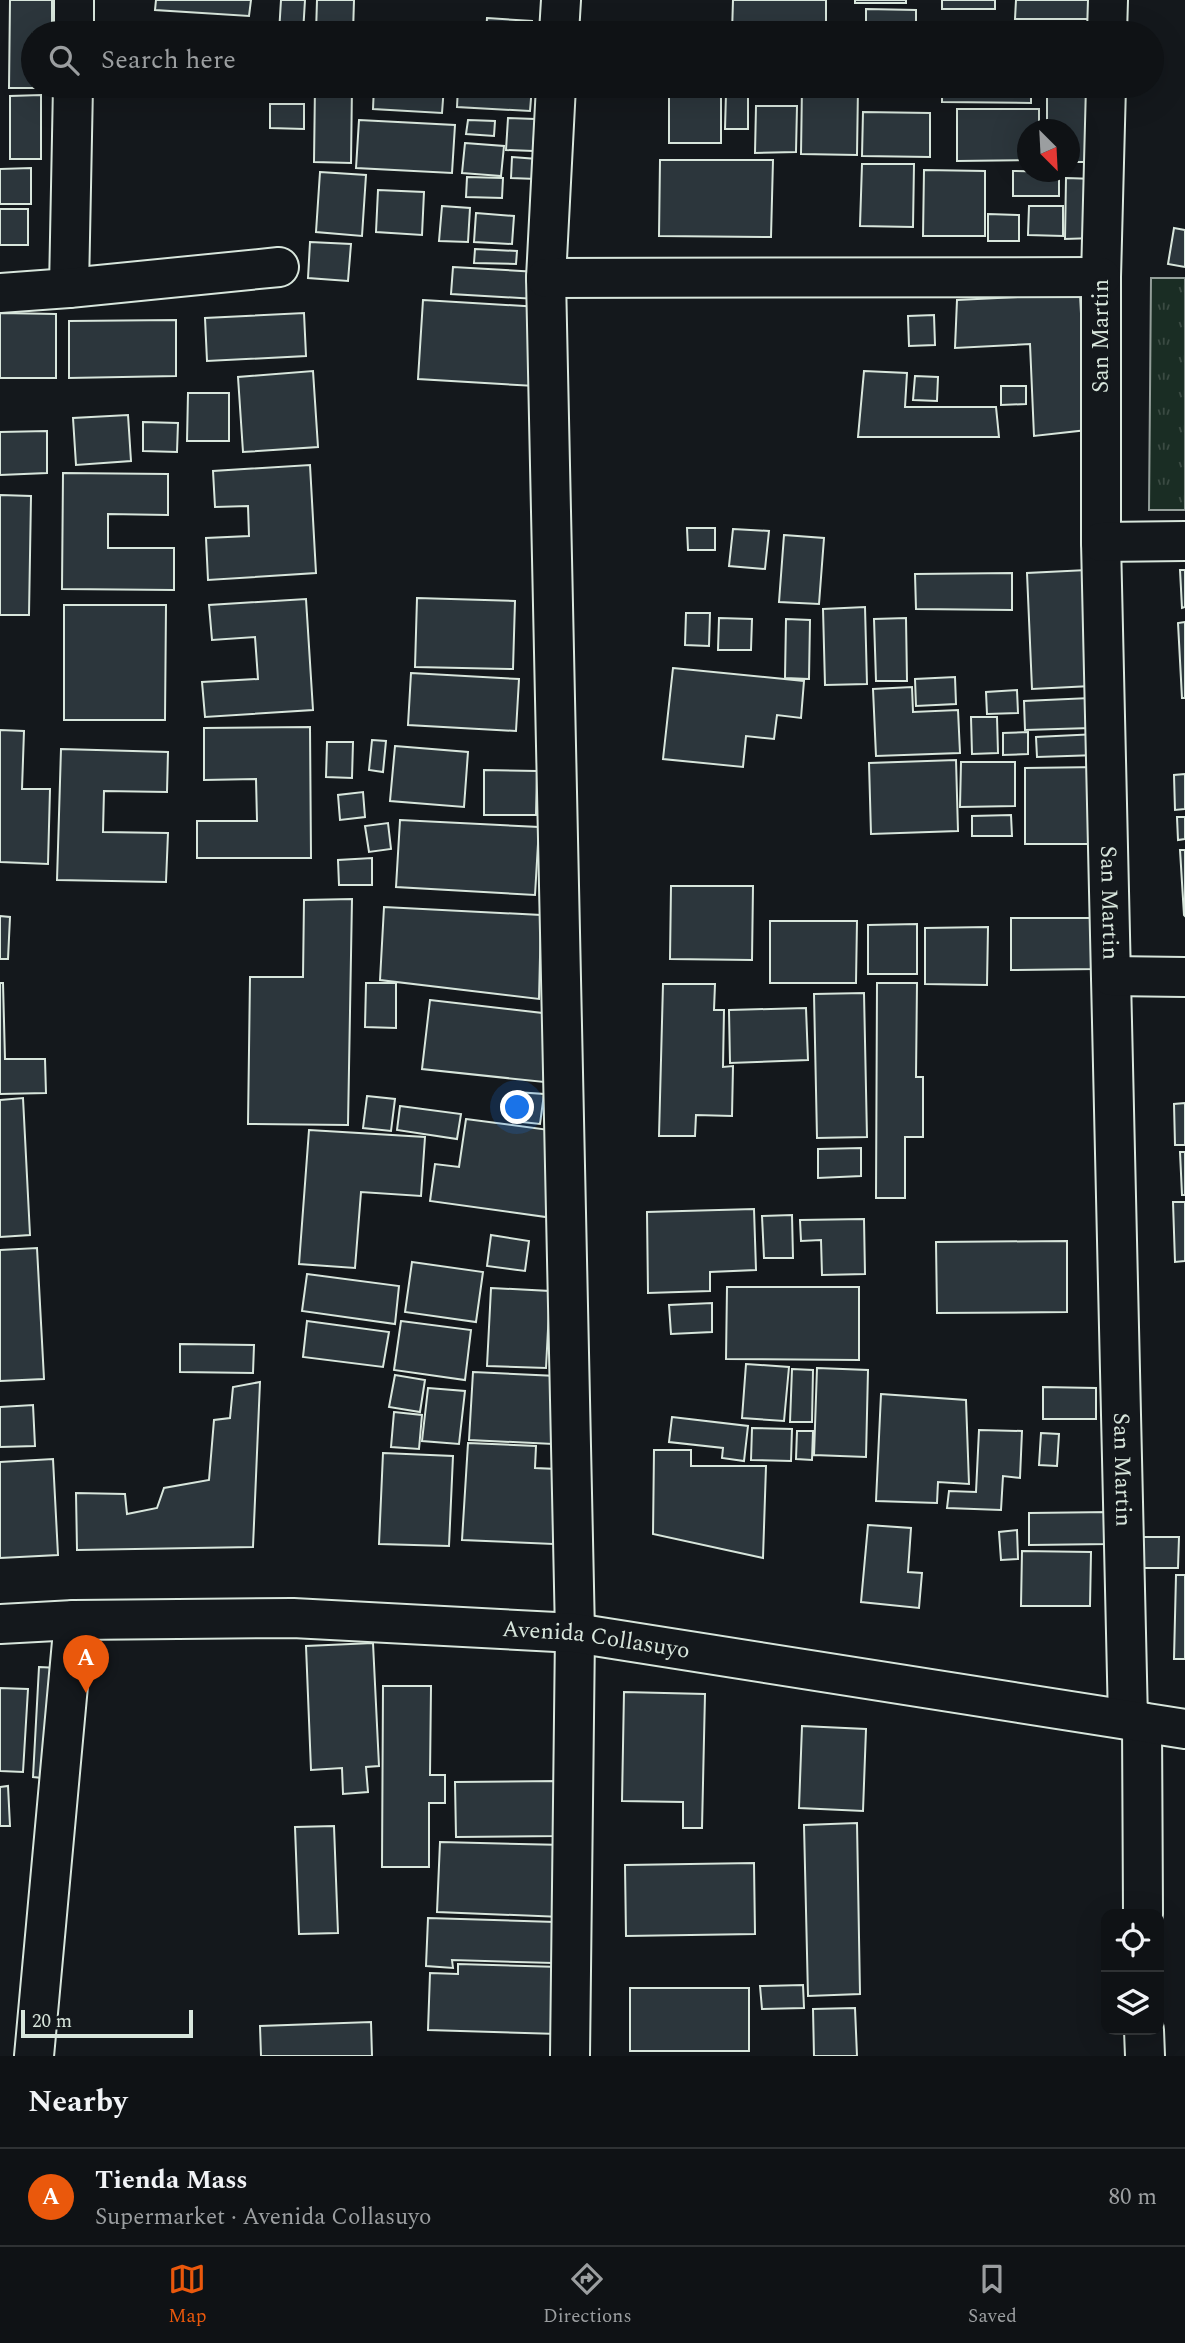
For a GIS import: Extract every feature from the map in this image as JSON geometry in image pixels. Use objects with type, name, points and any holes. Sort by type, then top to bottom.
[{"type":"street","points":[[74,0],[74,21]]},
{"type":"street","points":[[560,21],[561,0]]},
{"type":"street","points":[[1107,21],[1108,0]]},
{"type":"street","points":[[69,288],[73,98]]},
{"type":"street","points":[[555,98],[546,278],[575,1633],[570,2056]]},
{"type":"street","name":"San Martin","points":[[1105,98],[1101,277],[1101,542],[1111,976],[1143,1909]]},
{"type":"street","points":[[0,293],[279,267]]},
{"type":"street","points":[[546,278],[1101,277]]},
{"type":"street","points":[[1101,542],[1185,541]]},
{"type":"street","points":[[1111,976],[1185,977]]},
{"type":"street","name":"Avenida Collasuyo","points":[[0,1624],[74,1620],[293,1618],[575,1633],[1185,1729]]},
{"type":"street","points":[[34,2056],[74,1620]]},
{"type":"street","points":[[1144,2035],[1144,2056]]},
{"type":"green space","points":[[1151,278],[1185,278],[1185,510],[1149,510]]},
{"type":"building","points":[[10,0],[52,0],[52,21],[21,21],[21,88],[9,88]]},
{"type":"building","points":[[156,0],[251,0],[249,16],[155,10]]},
{"type":"building","points":[[281,0],[305,0],[304,21],[280,21]]},
{"type":"building","points":[[317,0],[354,0],[353,21],[316,21]]},
{"type":"building","points":[[733,0],[826,0],[826,21],[732,21]]},
{"type":"building","points":[[855,0],[906,0],[906,3],[855,3]]},
{"type":"building","points":[[942,0],[995,0],[995,9],[942,9]]},
{"type":"building","points":[[1016,0],[1093,0],[1092,19],[1015,19]]},
{"type":"building","points":[[866,9],[916,10],[916,21],[866,21]]},
{"type":"building","points":[[487,18],[532,21],[487,21]]},
{"type":"building","points":[[10,96],[41,98],[41,159],[10,159]]},
{"type":"building","points":[[315,98],[352,98],[351,163],[314,162]]},
{"type":"building","points":[[373,98],[443,98],[442,113],[373,109]]},
{"type":"building","points":[[457,98],[531,98],[530,111],[457,107]]},
{"type":"building","points":[[669,98],[721,98],[721,143],[669,143]]},
{"type":"building","points":[[726,98],[748,98],[748,129],[725,129]]},
{"type":"building","points":[[802,98],[858,98],[857,155],[801,154]]},
{"type":"building","points":[[942,98],[1031,98],[1031,103],[942,102]]},
{"type":"building","points":[[1047,98],[1094,98],[1093,162],[1080,162],[1080,119],[1047,119]]},
{"type":"building","points":[[270,104],[304,104],[304,129],[270,128]]},
{"type":"building","points":[[756,106],[797,106],[796,152],[755,153]]},
{"type":"building","points":[[957,109],[1039,109],[1039,119],[1017,119],[1017,160],[957,161]]},
{"type":"building","points":[[863,112],[930,113],[930,157],[862,156]]},
{"type":"building","points":[[508,118],[535,119],[533,151],[506,150]]},
{"type":"building","points":[[359,120],[455,125],[452,173],[356,168]]},
{"type":"building","points":[[468,120],[495,121],[494,136],[466,134]]},
{"type":"building","points":[[465,143],[504,146],[501,176],[462,173]]},
{"type":"building","points":[[512,157],[537,159],[536,179],[511,178]]},
{"type":"building","points":[[660,160],[773,160],[771,237],[659,236]]},
{"type":"building","points":[[862,164],[914,164],[913,227],[860,226]]},
{"type":"building","points":[[31,168],[31,204],[0,204],[0,169]]},
{"type":"building","points":[[924,170],[985,171],[985,236],[923,236]]},
{"type":"building","points":[[1013,171],[1017,171],[1017,182],[1059,182],[1059,196],[1013,196]]},
{"type":"building","points":[[320,172],[366,175],[362,236],[316,232]]},
{"type":"building","points":[[467,177],[503,178],[502,198],[466,197]]},
{"type":"building","points":[[1095,179],[1095,238],[1065,239],[1066,182]]},
{"type":"building","points":[[378,190],[424,192],[422,235],[376,232]]},
{"type":"building","points":[[442,206],[470,208],[468,242],[439,241]]},
{"type":"building","points":[[1029,206],[1063,206],[1063,236],[1028,235]]},
{"type":"building","points":[[0,209],[28,209],[28,245],[0,245]]},
{"type":"building","points":[[476,213],[514,216],[512,244],[474,242]]},
{"type":"building","points":[[988,214],[1019,215],[1019,241],[988,241]]},
{"type":"building","points":[[1174,228],[1185,230],[1185,267],[1168,264]]},
{"type":"building","points":[[310,242],[351,244],[348,281],[308,278]]},
{"type":"building","points":[[475,249],[517,251],[516,264],[474,263]]},
{"type":"building","points":[[453,267],[538,272],[536,299],[451,294]]},
{"type":"building","points":[[1080,294],[1087,430],[1034,436],[1030,344],[955,348],[957,300]]},
{"type":"building","points":[[423,300],[540,307],[535,386],[418,379]]},
{"type":"building","points":[[0,313],[56,314],[56,378],[0,378]]},
{"type":"building","points":[[304,313],[306,356],[207,361],[205,318]]},
{"type":"building","points":[[934,315],[935,345],[909,346],[908,316]]},
{"type":"building","points":[[176,320],[176,376],[69,378],[69,321]]},
{"type":"building","points":[[313,371],[318,447],[243,452],[238,377]]},
{"type":"building","points":[[864,371],[907,373],[905,407],[996,407],[999,437],[858,437]]},
{"type":"building","points":[[915,376],[938,377],[937,401],[913,400]]},
{"type":"building","points":[[1001,386],[1026,386],[1026,404],[1001,405]]},
{"type":"building","points":[[188,393],[229,393],[229,441],[187,441]]},
{"type":"building","points":[[128,415],[131,461],[76,465],[73,418]]},
{"type":"building","points":[[143,422],[178,423],[177,452],[143,451]]},
{"type":"building","points":[[47,431],[47,473],[0,475],[0,432]]},
{"type":"building","points":[[310,465],[316,573],[208,580],[206,538],[249,536],[248,506],[215,507],[213,471]]},
{"type":"building","points":[[63,473],[168,474],[168,515],[108,514],[108,548],[174,548],[174,590],[62,589]]},
{"type":"building","points":[[0,495],[31,496],[29,615],[0,615]]},
{"type":"building","points":[[687,528],[715,528],[715,550],[688,550]]},
{"type":"building","points":[[733,529],[769,531],[765,569],[729,566]]},
{"type":"building","points":[[784,535],[824,538],[819,604],[779,602]]},
{"type":"building","points":[[1087,570],[1091,686],[1032,689],[1027,573]]},
{"type":"building","points":[[1180,570],[1185,570],[1185,607],[1182,608]]},
{"type":"building","points":[[1012,573],[1012,610],[916,609],[915,574]]},
{"type":"building","points":[[417,598],[515,601],[513,669],[415,667]]},
{"type":"building","points":[[306,599],[313,710],[205,717],[202,682],[258,679],[255,637],[212,640],[209,605]]},
{"type":"building","points":[[64,605],[166,605],[165,720],[64,720]]},
{"type":"building","points":[[865,607],[867,684],[825,685],[823,609]]},
{"type":"building","points":[[686,613],[710,613],[709,646],[685,645]]},
{"type":"building","points":[[719,618],[752,619],[751,650],[718,650]]},
{"type":"building","points":[[906,618],[907,681],[876,681],[874,619]]},
{"type":"building","points":[[786,619],[810,620],[809,679],[785,678]]},
{"type":"building","points":[[1185,622],[1185,698],[1182,698],[1178,623]]},
{"type":"building","points":[[673,668],[804,681],[801,718],[777,715],[774,739],[746,736],[743,767],[663,759]]},
{"type":"building","points":[[411,673],[519,679],[516,731],[408,725]]},
{"type":"building","points":[[955,677],[956,704],[916,706],[915,679]]},
{"type":"building","points":[[912,687],[913,712],[958,710],[960,753],[876,756],[873,689]]},
{"type":"building","points":[[1017,690],[1018,713],[987,714],[986,692]]},
{"type":"building","points":[[1090,698],[1091,728],[1025,730],[1024,701]]},
{"type":"building","points":[[971,717],[997,717],[998,753],[972,754]]},
{"type":"building","points":[[310,727],[311,858],[197,858],[197,821],[257,821],[256,779],[204,780],[204,728]]},
{"type":"building","points":[[0,730],[24,731],[22,789],[50,789],[48,864],[0,862]]},
{"type":"building","points":[[1028,732],[1028,754],[1003,755],[1003,733]]},
{"type":"building","points":[[1097,734],[1098,755],[1037,757],[1036,737]]},
{"type":"building","points":[[372,740],[386,741],[383,772],[369,770]]},
{"type":"building","points":[[327,742],[353,742],[352,778],[326,777]]},
{"type":"building","points":[[395,746],[468,752],[464,807],[390,801]]},
{"type":"building","points":[[61,749],[168,752],[167,792],[104,791],[103,832],[168,833],[166,882],[57,880]]},
{"type":"building","points":[[956,760],[958,831],[871,834],[869,763]]},
{"type":"building","points":[[961,762],[1015,762],[1015,806],[960,807]]},
{"type":"building","points":[[1099,767],[1098,844],[1025,844],[1025,768]]},
{"type":"building","points":[[484,770],[537,771],[536,815],[484,815]]},
{"type":"building","points":[[1185,774],[1185,809],[1175,810],[1174,775]]},
{"type":"building","points":[[363,792],[365,817],[340,820],[338,795]]},
{"type":"building","points":[[1011,815],[1012,836],[972,836],[972,816]]},
{"type":"building","points":[[1177,817],[1185,817],[1185,839],[1178,840]]},
{"type":"building","points":[[400,820],[539,827],[535,895],[396,887]]},
{"type":"building","points":[[388,823],[391,849],[369,852],[365,826]]},
{"type":"building","points":[[1180,850],[1185,850],[1185,916],[1184,915]]},
{"type":"building","points":[[372,858],[372,885],[339,885],[338,860]]},
{"type":"building","points":[[671,886],[753,886],[752,960],[670,959]]},
{"type":"building","points":[[352,899],[348,1125],[248,1124],[250,977],[303,977],[304,900]]},
{"type":"building","points":[[384,907],[541,915],[539,999],[380,980]]},
{"type":"building","points":[[0,916],[10,917],[8,959],[0,959]]},
{"type":"building","points":[[1011,918],[1095,918],[1096,969],[1011,970]]},
{"type":"building","points":[[770,921],[857,921],[856,983],[770,983]]},
{"type":"building","points":[[917,924],[917,974],[868,974],[868,925]]},
{"type":"building","points":[[988,927],[987,985],[925,984],[925,928]]},
{"type":"building","points":[[0,983],[3,983],[5,1059],[45,1059],[46,1093],[0,1094]]},
{"type":"building","points":[[366,983],[396,983],[396,1028],[365,1027]]},
{"type":"building","points":[[877,983],[917,983],[916,1077],[923,1077],[923,1137],[905,1137],[905,1198],[876,1198]]},
{"type":"building","points":[[663,984],[715,984],[714,1010],[724,1010],[723,1067],[733,1066],[732,1116],[696,1115],[695,1136],[659,1136]]},
{"type":"building","points":[[864,993],[867,1137],[817,1138],[814,994]]},
{"type":"building","points":[[430,1000],[551,1014],[544,1082],[422,1069]]},
{"type":"building","points":[[806,1008],[808,1060],[730,1063],[729,1010]]},
{"type":"building","points":[[516,1092],[544,1094],[540,1124],[513,1121]]},
{"type":"building","points":[[367,1096],[395,1099],[391,1131],[363,1128]]},
{"type":"building","points":[[23,1098],[30,1235],[0,1237],[0,1100]]},
{"type":"building","points":[[1185,1103],[1185,1145],[1175,1145],[1174,1104]]},
{"type":"building","points":[[400,1106],[461,1114],[457,1139],[397,1130]]},
{"type":"building","points":[[466,1119],[557,1131],[546,1217],[430,1201],[435,1164],[459,1167]]},
{"type":"building","points":[[309,1130],[425,1137],[421,1196],[361,1192],[355,1268],[299,1264]]},
{"type":"building","points":[[861,1148],[861,1176],[818,1178],[818,1149]]},
{"type":"building","points":[[1180,1152],[1185,1152],[1185,1195],[1182,1195]]},
{"type":"building","points":[[1173,1202],[1185,1202],[1185,1261],[1175,1262]]},
{"type":"building","points":[[754,1209],[756,1270],[710,1272],[710,1291],[648,1293],[647,1212]]},
{"type":"building","points":[[792,1215],[793,1258],[764,1258],[762,1216]]},
{"type":"building","points":[[864,1219],[865,1274],[822,1275],[821,1240],[801,1241],[800,1220]]},
{"type":"building","points":[[491,1235],[529,1241],[525,1271],[487,1266]]},
{"type":"building","points":[[1067,1241],[1067,1312],[937,1313],[936,1242]]},
{"type":"building","points":[[37,1248],[44,1379],[0,1381],[0,1250]]},
{"type":"building","points":[[412,1262],[483,1272],[476,1322],[405,1312]]},
{"type":"building","points":[[307,1274],[399,1286],[395,1324],[302,1311]]},
{"type":"building","points":[[727,1287],[859,1287],[859,1360],[726,1359]]},
{"type":"building","points":[[491,1288],[550,1291],[546,1368],[487,1366]]},
{"type":"building","points":[[712,1303],[712,1332],[671,1334],[669,1305]]},
{"type":"building","points":[[307,1321],[389,1332],[383,1367],[303,1357]]},
{"type":"building","points":[[401,1321],[471,1330],[465,1380],[394,1370]]},
{"type":"building","points":[[180,1344],[254,1345],[253,1373],[180,1372]]},
{"type":"building","points":[[746,1364],[789,1367],[784,1421],[742,1418]]},
{"type":"building","points":[[817,1368],[868,1370],[866,1457],[814,1455]]},
{"type":"building","points":[[792,1369],[813,1370],[812,1422],[790,1422]]},
{"type":"building","points":[[473,1372],[557,1376],[553,1444],[469,1440]]},
{"type":"building","points":[[395,1375],[425,1380],[420,1412],[389,1407]]},
{"type":"building","points":[[260,1382],[253,1547],[77,1550],[76,1493],[125,1494],[127,1514],[157,1508],[164,1488],[209,1480],[214,1420],[230,1418],[233,1387]]},
{"type":"building","points":[[1043,1387],[1096,1388],[1096,1419],[1043,1419]]},
{"type":"building","points":[[428,1388],[465,1391],[459,1444],[422,1441]]},
{"type":"building","points":[[881,1394],[966,1400],[969,1484],[938,1482],[937,1503],[876,1501]]},
{"type":"building","points":[[33,1405],[35,1446],[0,1447],[0,1407]]},
{"type":"building","points":[[394,1412],[422,1415],[419,1449],[391,1447]]},
{"type":"building","points":[[672,1417],[748,1426],[744,1461],[722,1458],[723,1448],[669,1442]]},
{"type":"building","points":[[752,1428],[792,1429],[791,1461],[751,1460]]},
{"type":"building","points":[[979,1430],[1022,1431],[1020,1478],[1003,1476],[1001,1510],[947,1508],[949,1491],[976,1492]]},
{"type":"building","points":[[797,1431],[813,1431],[812,1460],[796,1459]]},
{"type":"building","points":[[1041,1433],[1059,1434],[1057,1466],[1039,1465]]},
{"type":"building","points":[[468,1443],[536,1446],[535,1468],[557,1469],[553,1544],[462,1540]]},
{"type":"building","points":[[654,1450],[691,1450],[691,1466],[766,1466],[763,1558],[653,1534]]},
{"type":"building","points":[[383,1453],[453,1456],[449,1546],[379,1544]]},
{"type":"building","points":[[53,1459],[58,1555],[0,1558],[0,1462]]},
{"type":"building","points":[[1110,1512],[1110,1544],[1029,1545],[1029,1513]]},
{"type":"building","points":[[868,1525],[911,1528],[908,1572],[922,1573],[919,1608],[861,1602]]},
{"type":"building","points":[[1017,1530],[1018,1559],[1001,1560],[999,1532]]},
{"type":"building","points":[[1130,1537],[1179,1537],[1178,1568],[1130,1568]]},
{"type":"building","points":[[1022,1551],[1091,1552],[1090,1606],[1021,1606]]},
{"type":"building","points":[[1176,1575],[1185,1575],[1185,1659],[1174,1659]]},
{"type":"building","points":[[373,1643],[379,1766],[366,1767],[368,1792],[343,1794],[342,1768],[311,1770],[306,1646]]},
{"type":"building","points":[[39,1667],[59,1668],[53,1779],[33,1777]]},
{"type":"building","points":[[383,1686],[431,1686],[430,1775],[445,1775],[445,1803],[429,1803],[429,1867],[382,1867]]},
{"type":"building","points":[[0,1688],[28,1689],[23,1772],[0,1771]]},
{"type":"building","points":[[624,1692],[705,1694],[702,1828],[683,1828],[683,1802],[622,1801]]},
{"type":"building","points":[[802,1726],[866,1729],[863,1811],[799,1808]]},
{"type":"building","points":[[557,1781],[557,1836],[456,1837],[455,1782]]},
{"type":"building","points":[[8,1786],[10,1826],[0,1826],[0,1787]]},
{"type":"building","points":[[857,1823],[860,1994],[808,1996],[804,1825]]},
{"type":"building","points":[[334,1826],[338,1933],[299,1934],[295,1827]]},
{"type":"building","points":[[440,1842],[565,1845],[562,1917],[437,1912]]},
{"type":"building","points":[[754,1863],[755,1934],[626,1936],[625,1865]]},
{"type":"building","points":[[428,1918],[555,1922],[553,1963],[452,1960],[453,1968],[426,1966]]},
{"type":"building","points":[[458,1964],[560,1967],[558,2034],[428,2030],[430,1973],[458,1974]]},
{"type":"building","points":[[803,1985],[804,2008],[762,2009],[760,1986]]},
{"type":"building","points":[[630,1988],[749,1988],[749,2051],[630,2051]]},
{"type":"building","points":[[855,2008],[857,2056],[814,2056],[813,2009]]},
{"type":"building","points":[[371,2022],[372,2056],[261,2056],[260,2026]]},
{"type":"place","name":"Tienda Mass","points":[[86,1693]]}]
